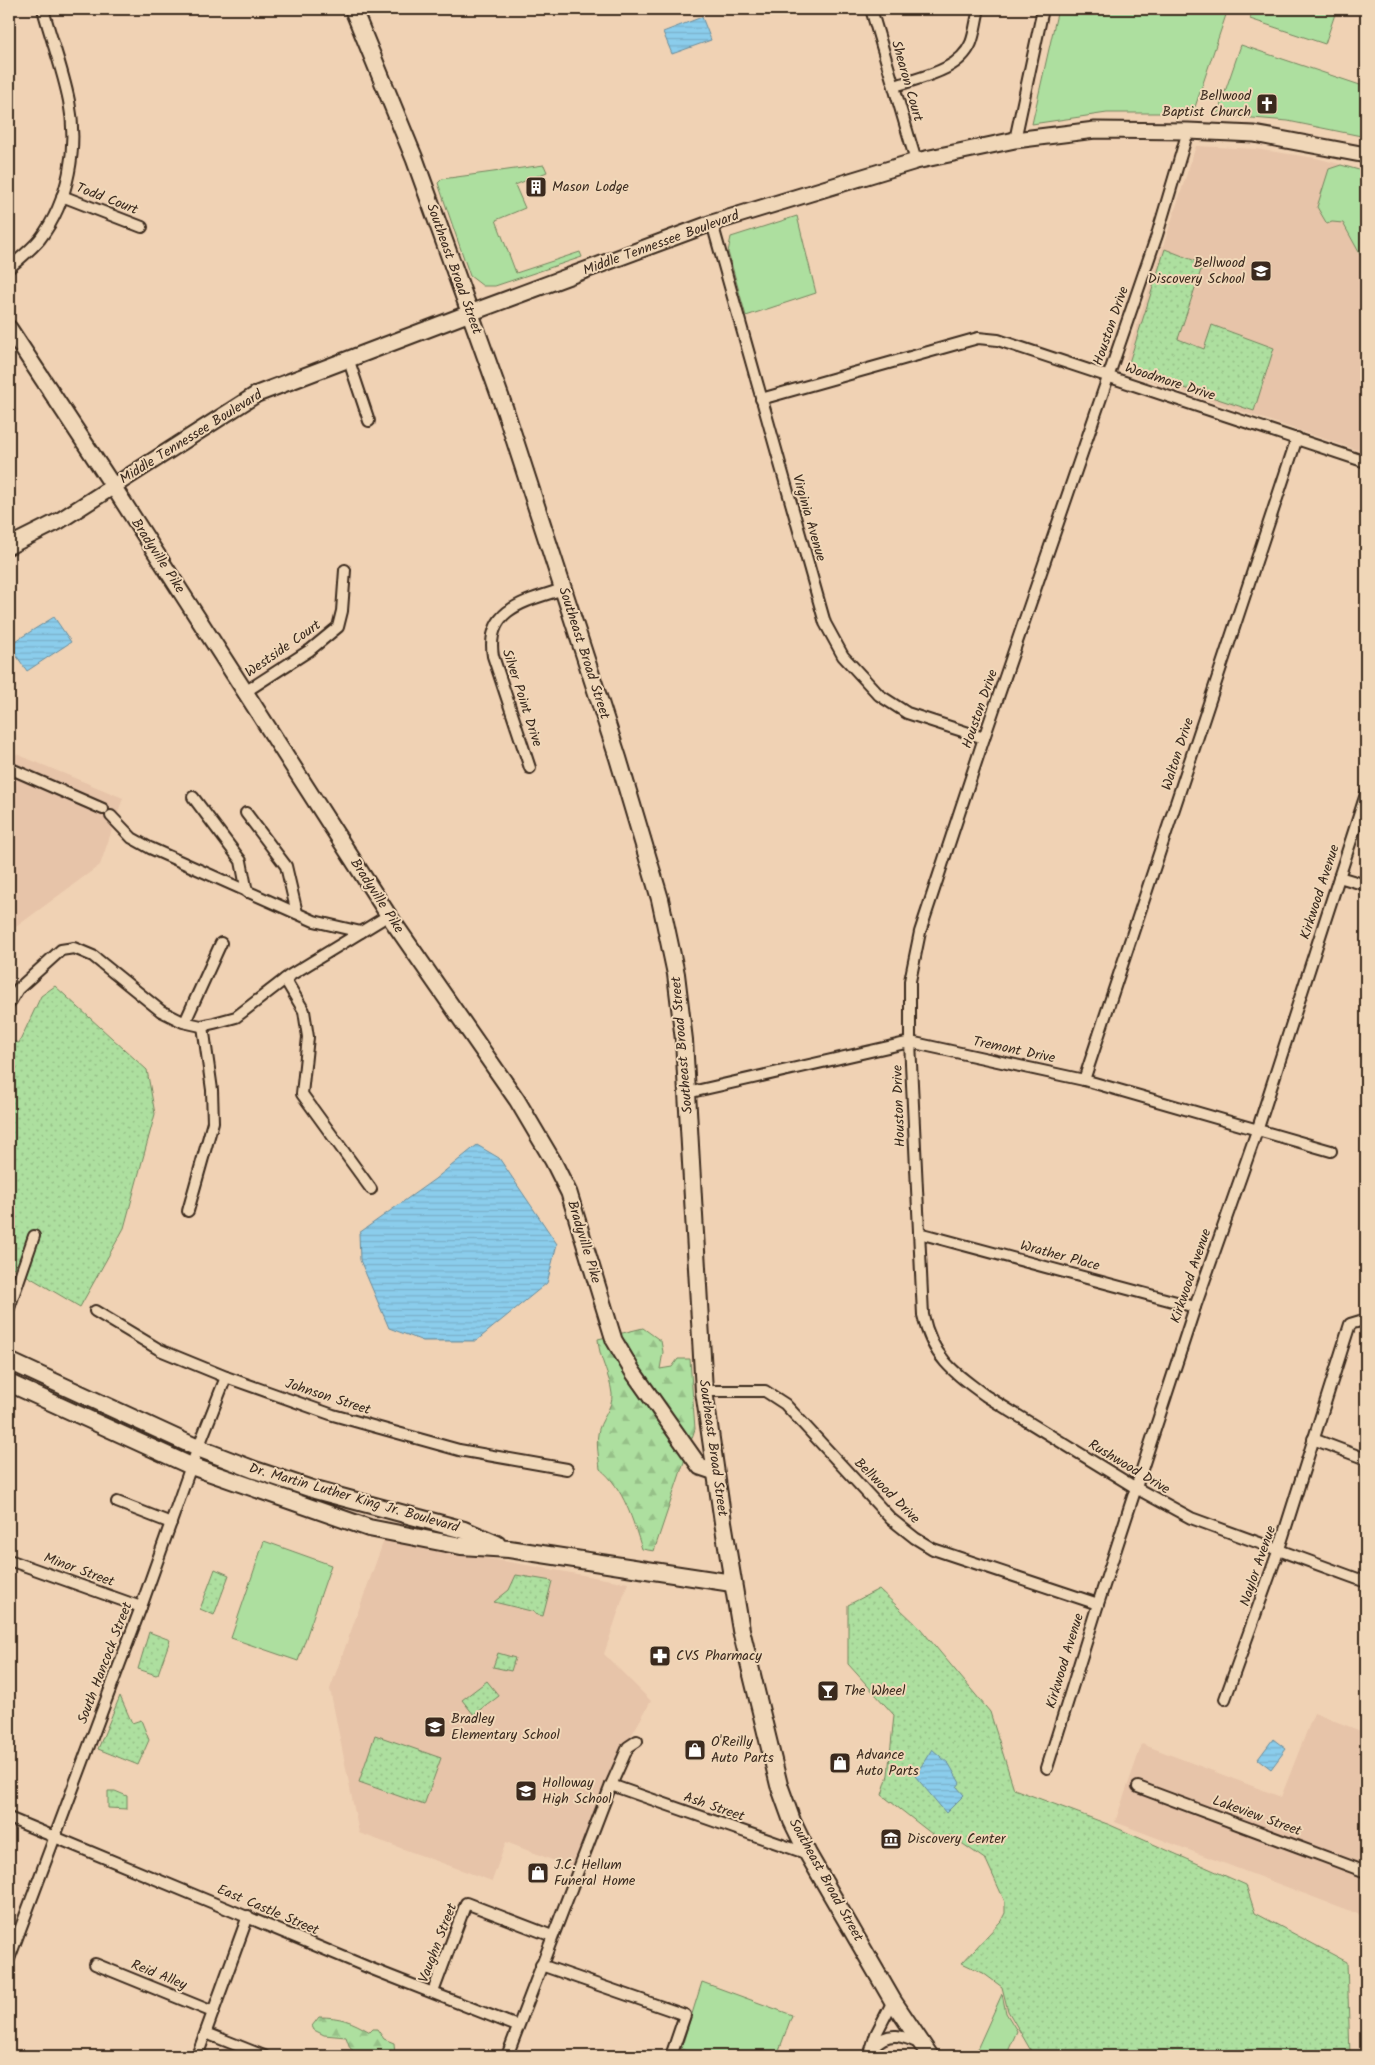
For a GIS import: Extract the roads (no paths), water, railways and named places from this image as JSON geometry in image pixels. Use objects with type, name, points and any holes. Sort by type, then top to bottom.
[{"type":"main road","name":"Southeast Broad Street","points":[[353,9],[415,160],[512,431],[618,758],[660,899],[676,974],[684,1040],[704,1391],[732,1583],[741,1630],[780,1785],[792,1821],[808,1854],[893,2001],[926,2051]]},
{"type":"main road","name":"Middle Tennessee Boulevard","points":[[9,546],[59,521],[257,394],[470,312],[712,224],[916,161],[1015,140],[1095,130],[1254,134],[1366,155]]},
{"type":"main road","name":"Bradyville Pike","points":[[9,328],[389,915],[517,1100],[553,1161],[569,1193],[614,1340],[633,1372],[700,1467],[715,1472]]},
{"type":"main road","name":"Dr. Martin Luther King Jr. Boulevard","points":[[9,1361],[198,1448],[255,1470],[315,1490],[464,1530],[509,1549]]},
{"type":"main road","name":"Dr. Martin Luther King Jr. Boulevard","points":[[9,1383],[191,1466],[369,1528],[461,1546],[509,1549],[732,1583]]},
{"type":"street","points":[[9,268],[39,240],[62,196],[67,179],[72,146],[69,101],[43,9]]},
{"type":"street","name":"Shearon Court","points":[[871,9],[916,161]]},
{"type":"street","points":[[895,86],[941,70],[962,59],[971,43],[979,9]]},
{"type":"street","points":[[1015,140],[1043,9]]},
{"type":"street","name":"Houston Drive","points":[[923,1315],[910,1042],[910,981],[920,932],[984,738],[1157,235],[1188,131]]},
{"type":"street","name":"Todd Court","points":[[62,196],[142,227]]},
{"type":"street","name":"Virginia Avenue","points":[[712,224],[825,623],[843,656],[879,695],[907,713],[984,738]]},
{"type":"street","name":"Woodmore Drive","points":[[761,399],[978,338],[998,340],[1366,462]]},
{"type":"street","points":[[348,358],[369,421]]},
{"type":"street","name":"Walton Drive","points":[[1084,1080],[1297,438]]},
{"type":"street","name":"Westside Court","points":[[245,692],[310,650],[338,626],[342,611],[345,570]]},
{"type":"street","name":"Silver Point Drive","points":[[530,768],[490,642],[495,628],[503,616],[516,605],[563,589]]},
{"type":"street","points":[[9,768],[107,812],[132,838],[150,848],[314,921],[361,932]]},
{"type":"street","name":"Kirkwood Avenue","points":[[1047,1768],[1194,1307],[1258,1128],[1366,794]]},
{"type":"street","points":[[193,797],[240,860],[247,892]]},
{"type":"street","points":[[246,813],[286,866],[296,913]]},
{"type":"street","points":[[1339,877],[1366,885]]},
{"type":"street","points":[[9,1004],[18,990],[61,950],[74,948],[93,956],[161,1011],[185,1022],[203,1026],[236,1017],[285,979],[389,915]]},
{"type":"street","points":[[185,1022],[221,943]]},
{"type":"street","points":[[285,979],[304,1011],[308,1037],[302,1094],[371,1189]]},
{"type":"street","points":[[188,1211],[213,1122],[212,1090],[203,1026]]},
{"type":"street","name":"Tremont Drive","points":[[688,1093],[910,1042],[1084,1080],[1331,1150]]},
{"type":"street","name":"Wrather Place","points":[[919,1233],[1194,1307]]},
{"type":"street","points":[[9,1308],[34,1236]]},
{"type":"street","name":"Johnson Street","points":[[95,1311],[160,1350],[226,1377],[333,1415],[450,1447],[567,1469]]},
{"type":"street","name":"Rushwood Drive","points":[[923,1315],[927,1335],[944,1362],[963,1380],[1136,1488],[1191,1518],[1366,1582]]},
{"type":"street","name":"Naylor Avenue","points":[[1225,1699],[1279,1549],[1350,1324],[1360,1321],[1366,1324]]},
{"type":"street","name":"South Hancock Street","points":[[9,1959],[141,1607],[191,1466],[226,1377]]},
{"type":"street","name":"Bellwood Drive","points":[[704,1391],[765,1391],[785,1404],[891,1518],[915,1538],[933,1549],[1098,1604]]},
{"type":"street","points":[[1313,1439],[1366,1459]]},
{"type":"street","points":[[117,1502],[171,1523]]},
{"type":"street","name":"Minor Street","points":[[9,1560],[141,1607]]},
{"type":"street","points":[[507,2056],[611,1786],[628,1747],[637,1741]]},
{"type":"street","name":"Ash Street","points":[[611,1786],[808,1854]]},
{"type":"street","name":"Lakeview Street","points":[[1138,1787],[1366,1872]]},
{"type":"street","name":"East Castle Street","points":[[9,1818],[517,2026]]},
{"type":"street","name":"Vaughn Street","points":[[433,1992],[466,1903],[552,1936]]},
{"type":"street","points":[[197,2056],[248,1916]]},
{"type":"street","name":"Reid Alley","points":[[95,1964],[213,2012]]},
{"type":"street","points":[[541,1965],[685,2015],[671,2056]]},
{"type":"street","points":[[870,2053],[893,2001]]},
{"type":"street","points":[[206,2033],[264,2056]]},
{"type":"street","points":[[870,2053],[880,2039],[888,2036],[904,2038],[926,2051]]},
{"type":"water","points":[[702,17],[711,40],[672,54],[663,32]]},
{"type":"water","points":[[54,617],[71,642],[27,671],[9,645]]},
{"type":"water","points":[[477,1145],[499,1158],[557,1244],[547,1283],[476,1341],[423,1341],[389,1328],[360,1260],[359,1233],[435,1179]]},
{"type":"water","points":[[1273,1739],[1286,1749],[1271,1769],[1258,1759]]},
{"type":"water","points":[[932,1749],[949,1764],[960,1783],[957,1787],[964,1795],[946,1813],[915,1776]]},
{"type":"place","name":"Bellwood Baptist Church","points":[[1267,104]]},
{"type":"place","name":"Mason Lodge","points":[[536,187]]},
{"type":"place","name":"Bellwood Discovery School","points":[[1261,271]]},
{"type":"place","name":"CVS Pharmacy","points":[[660,1656]]},
{"type":"place","name":"The Wheel","points":[[828,1691]]},
{"type":"place","name":"Bradley Elementary School","points":[[435,1727]]},
{"type":"place","name":"O'Reilly Auto Parts","points":[[695,1750]]},
{"type":"place","name":"Advance Auto Parts","points":[[840,1763]]},
{"type":"place","name":"Holloway High School","points":[[526,1791]]},
{"type":"place","name":"Discovery Center","points":[[891,1839]]},
{"type":"place","name":"J.C. Hellum Funeral Home","points":[[538,1873]]}]
